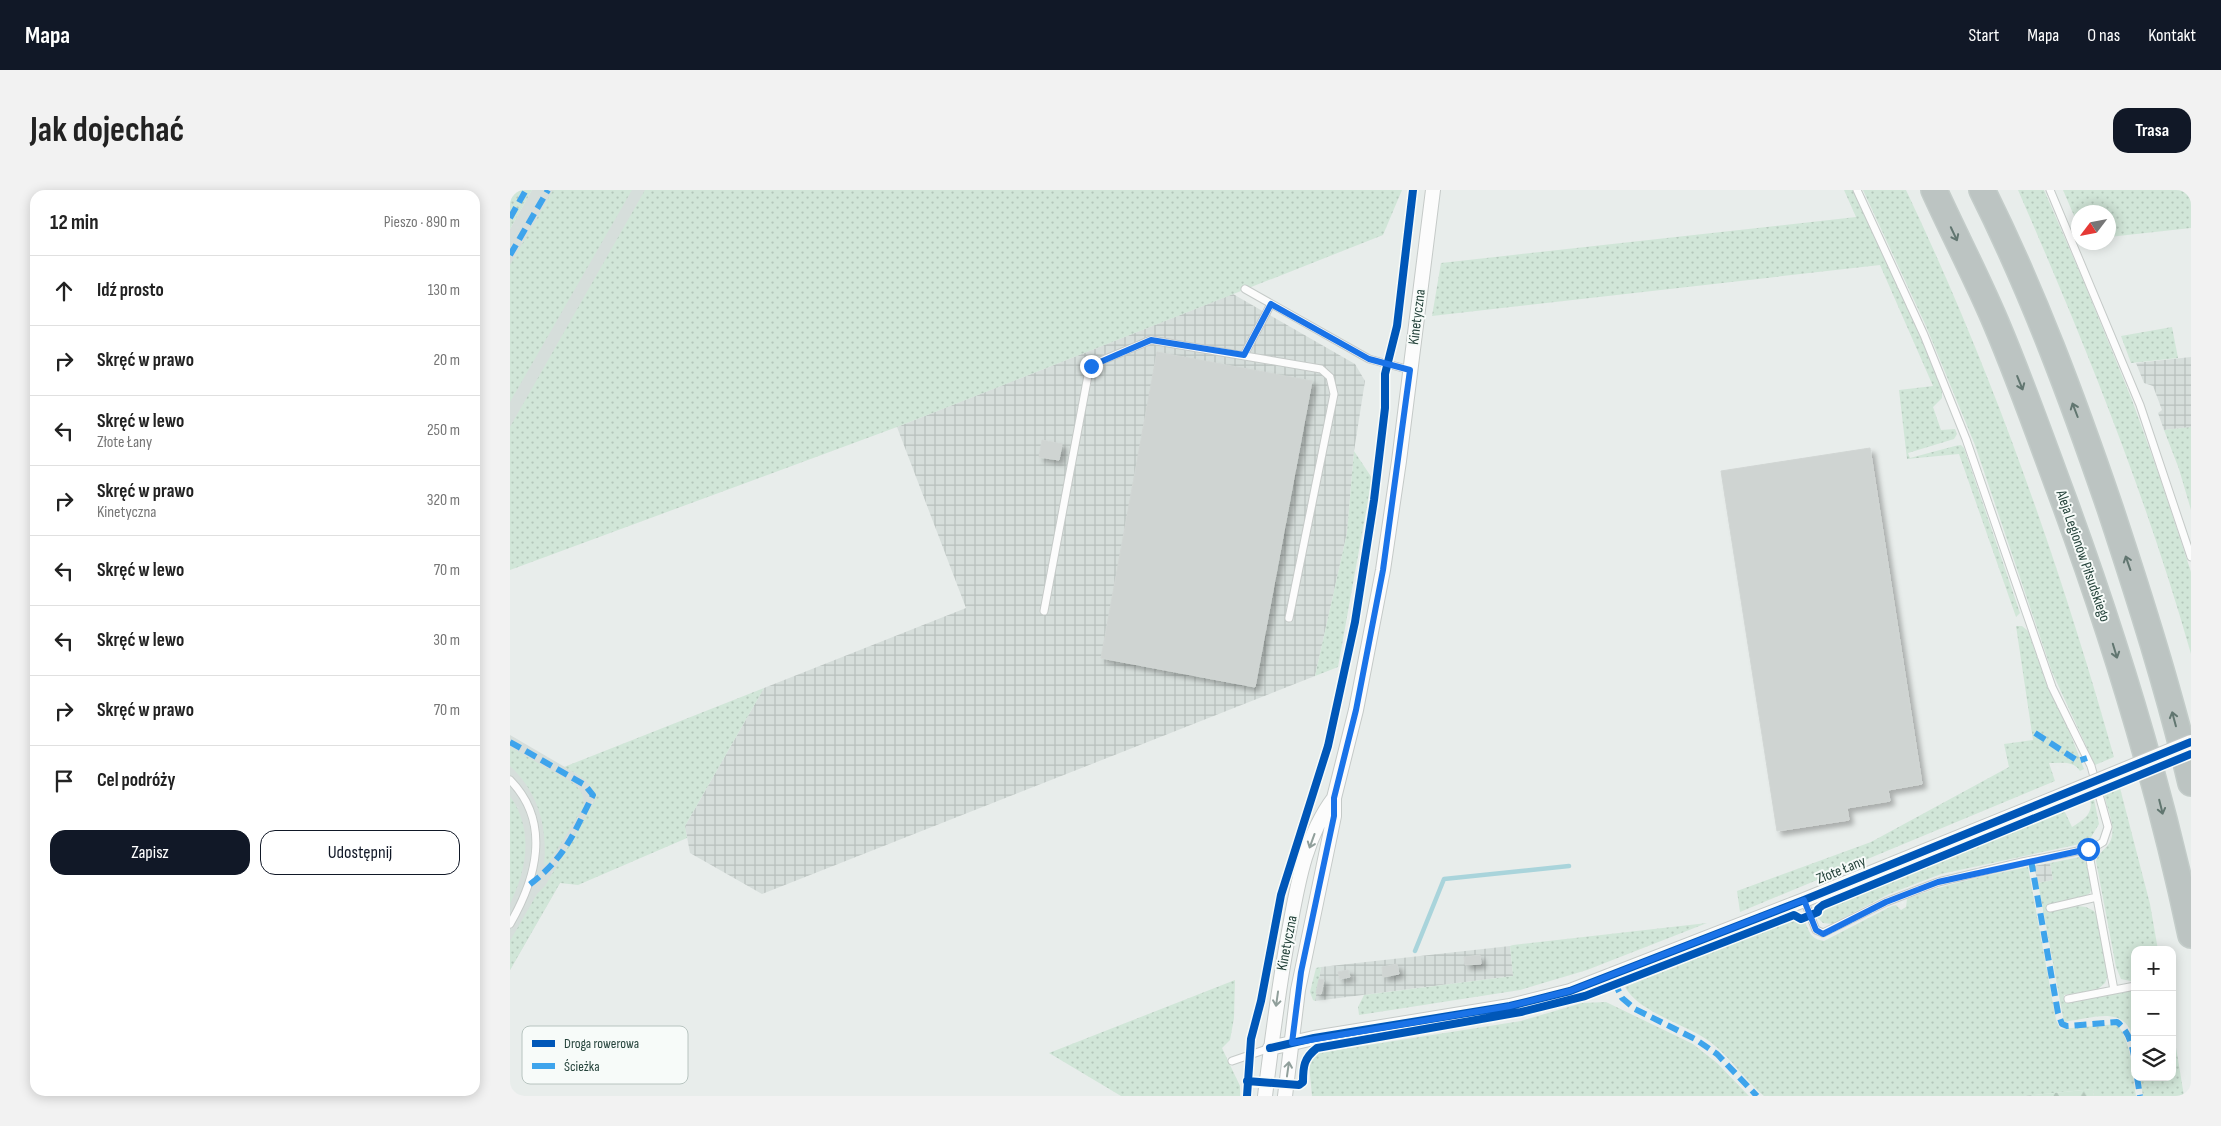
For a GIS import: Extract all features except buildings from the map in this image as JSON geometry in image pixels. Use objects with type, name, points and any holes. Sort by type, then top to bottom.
[{"type":"highway","name":"Aleja Legionów Piłsudskiego","points":[[1934,190],[1996,323],[2034,418],[2078,539],[2138,725],[2174,861],[2191,935]]},
{"type":"highway","points":[[1982,190],[2008,243],[2031,297],[2083,430],[2136,589],[2191,783]]},
{"type":"highway","points":[[1993,190],[2008,243]]},
{"type":"street","name":"Kinetyczna","points":[[1285,1096],[1303,964],[1334,816],[1334,798],[1356,710],[1383,570],[1433,190]]},
{"type":"street","name":"Złote Łany","points":[[1270,1048],[1510,1006],[1570,991],[1804,900],[2191,742]]},
{"type":"street","name":"Kinetyczna","points":[[1265,1096],[1281,972],[1302,866],[1319,820],[1334,798]]},
{"type":"lane","points":[[1804,900],[1816,930],[1823,934],[1886,902],[1938,882],[2088,849],[2103,842],[2108,828],[2090,766],[2052,687],[1966,439],[1924,335],[1857,190]]},
{"type":"lane","points":[[2050,190],[2140,405],[2172,495],[2191,557]]},
{"type":"lane","points":[[1245,289],[1369,359],[1410,370]]},
{"type":"lane","points":[[1244,355],[1271,304]]},
{"type":"lane","points":[[1044,610],[1089,370],[1091,366],[1151,340],[1321,368],[1330,377],[1334,388],[1289,618]]},
{"type":"lane","points":[[510,780],[519,791],[529,812],[536,846],[536,860],[529,885],[510,924]]},
{"type":"lane","points":[[2088,849],[2114,990]]},
{"type":"lane","points":[[2050,908],[2097,898]]},
{"type":"lane","points":[[2068,999],[2131,987]]},
{"type":"lane","points":[[1232,1061],[1270,1048]]},
{"type":"shaded area","points":[[532,190],[656,190],[510,446],[510,229]]},
{"type":"shaded area","points":[[1233,294],[1355,364],[1365,381],[1354,451],[1347,533],[1315,676],[762,894],[690,853],[685,826],[764,688],[966,608],[897,427]]},
{"type":"shaded area","points":[[2191,357],[2191,427],[2164,430],[2158,413],[2162,410],[2153,386],[2144,383],[2136,363]]},
{"type":"shaded area","points":[[510,735],[611,794],[510,970]]},
{"type":"shaded area","points":[[2050,863],[2053,880],[2038,883],[2034,866]]},
{"type":"shaded area","points":[[1510,946],[1513,976],[1315,1001],[1321,967]]},
{"type":"green space","points":[[510,190],[532,190],[510,229]]},
{"type":"green space","points":[[553,190],[632,190],[510,402],[510,265]]},
{"type":"green space","points":[[645,190],[1402,190],[1383,235],[897,427],[510,570],[510,427]]},
{"type":"green space","points":[[1844,190],[1853,190],[1911,314],[1942,390],[1942,398],[1933,407],[1941,430],[1955,429],[1957,434],[1954,439],[1908,453],[1910,458],[1955,446],[1961,445],[1964,448],[2020,613],[2016,617],[1959,454],[1907,459],[1899,390],[1933,386],[1880,265],[1432,316],[1441,263],[1856,217]]},
{"type":"green space","points":[[1863,190],[1906,190],[1938,259],[1996,398],[2022,469],[2071,612],[2114,757],[2095,765],[2052,672],[1975,445],[1926,326]]},
{"type":"green space","points":[[2018,190],[2044,190],[2132,400],[2191,572],[2191,654],[2134,477],[2067,304]]},
{"type":"green space","points":[[2063,190],[2191,190],[2191,228],[2116,236],[2116,205],[2071,205],[2071,209]]},
{"type":"green space","points":[[2172,327],[2178,358],[2131,363],[2121,336]]},
{"type":"green space","points":[[2191,427],[2191,510],[2179,469],[2164,430]]},
{"type":"green space","points":[[1354,451],[1372,478],[1338,667],[1315,676],[1347,533]]},
{"type":"green space","points":[[2016,626],[2022,626],[2028,631],[2048,688],[2068,728],[2084,769],[2080,771],[2074,765],[2066,763],[2049,763],[2055,781],[1740,912],[1737,891],[1871,842],[2009,767],[2004,744],[2033,740]]},
{"type":"green space","points":[[764,688],[685,826],[687,838],[578,885],[560,883],[510,970],[510,941],[537,894],[545,886],[594,802],[593,790],[586,780],[564,767]]},
{"type":"green space","points":[[510,747],[573,783],[583,796],[584,806],[549,863],[544,865],[544,837],[539,811],[528,787],[510,766]]},
{"type":"green space","points":[[2120,788],[2150,904],[2157,946],[2131,946],[2131,981],[2121,979],[2116,967],[2096,861],[2112,837],[2112,825],[2104,795]]},
{"type":"green space","points":[[510,796],[523,822],[525,850],[521,877],[510,904]]},
{"type":"green space","points":[[2094,799],[2099,824],[2090,839],[2080,844],[1941,874],[1889,894],[1832,924],[1823,923],[1817,917],[1822,915],[1824,908],[2064,810],[2072,827],[2089,813],[2090,800]]},
{"type":"green space","points":[[2080,857],[2089,868],[2092,878],[2090,893],[2082,898],[2048,904],[2047,911],[2078,906],[2094,911],[2099,920],[2109,973],[2105,983],[2097,990],[2064,995],[2065,1003],[2131,991],[2131,1032],[2125,1023],[2118,1018],[2109,1016],[2064,1022],[2038,883],[2053,880],[2050,863]]},
{"type":"green space","points":[[2028,867],[2056,1020],[2060,1029],[2117,1024],[2129,1049],[2131,1081],[2134,1081],[2136,1096],[2094,1096],[2093,1089],[2024,1096],[1764,1096],[1713,1044],[1696,1033],[1650,1010],[1632,996],[1625,987],[1795,919],[1800,924],[1805,922],[1814,937],[1824,941],[1892,906],[1896,905],[1901,910],[1906,907],[1907,899],[1967,880]]},
{"type":"green space","points":[[1707,923],[1587,970],[1520,990],[1359,1015],[1358,1007],[1364,995],[1513,976],[1510,946],[1513,945]]},
{"type":"green space","points":[[1321,967],[1315,1001],[1310,992],[1316,968]]},
{"type":"green space","points":[[1235,980],[1234,1018],[1230,1040],[1222,1048],[1240,1086],[1240,1096],[1121,1096],[1049,1053]]},
{"type":"green space","points":[[1606,1002],[1693,1044],[1717,1063],[1749,1096],[1312,1096],[1309,1064],[1318,1053],[1521,1021],[1582,1003]]},
{"type":"green space","points":[[2176,1047],[2184,1096],[2143,1096],[2141,1081],[2176,1081]]},
{"type":"green space","points":[[2093,1089],[2094,1096],[2024,1096]]},
{"type":"waterway","points":[[1415,951],[1444,879],[1569,866]]},
{"type":"marked path","points":[[510,218],[526,190]]},
{"type":"marked path","points":[[510,255],[548,190]]},
{"type":"marked path","points":[[2035,733],[2078,761],[2087,758]]},
{"type":"marked path","points":[[510,742],[585,785],[593,795],[574,833],[560,855],[542,875],[529,885]]},
{"type":"marked path","points":[[2031,860],[2058,1013],[2062,1024],[2067,1026],[2117,1022],[2125,1030],[2131,1045]]},
{"type":"marked path","points":[[1614,981],[1622,998],[1635,1009],[1695,1039],[1717,1054],[1757,1096]]},
{"type":"marked path","points":[[2138,1081],[2140,1096]]},
{"type":"cycle path","points":[[1247,1096],[1251,1039],[1261,1001],[1281,895],[1328,746],[1355,622],[1374,500],[1385,408],[1385,374],[1397,326],[1413,190]]},
{"type":"cycle path","points":[[1270,1048],[1314,1038],[1510,1006],[1570,991],[1804,900],[2191,742]]},
{"type":"cycle path","points":[[1247,1081],[1299,1085],[1303,1082],[1304,1067],[1307,1059],[1317,1048],[1521,1012],[1585,996],[1794,915],[1801,919],[1818,912],[1818,909],[1823,905],[2191,754]]},
{"type":"route","points":[[1091,366],[1151,340],[1244,355],[1271,304],[1369,359],[1410,370],[1383,570],[1356,710],[1334,798],[1334,816],[1301,972],[1292,1043],[1510,1006],[1570,991],[1804,900],[1816,930],[1823,934],[1886,902],[1938,882],[2088,849]]}]
